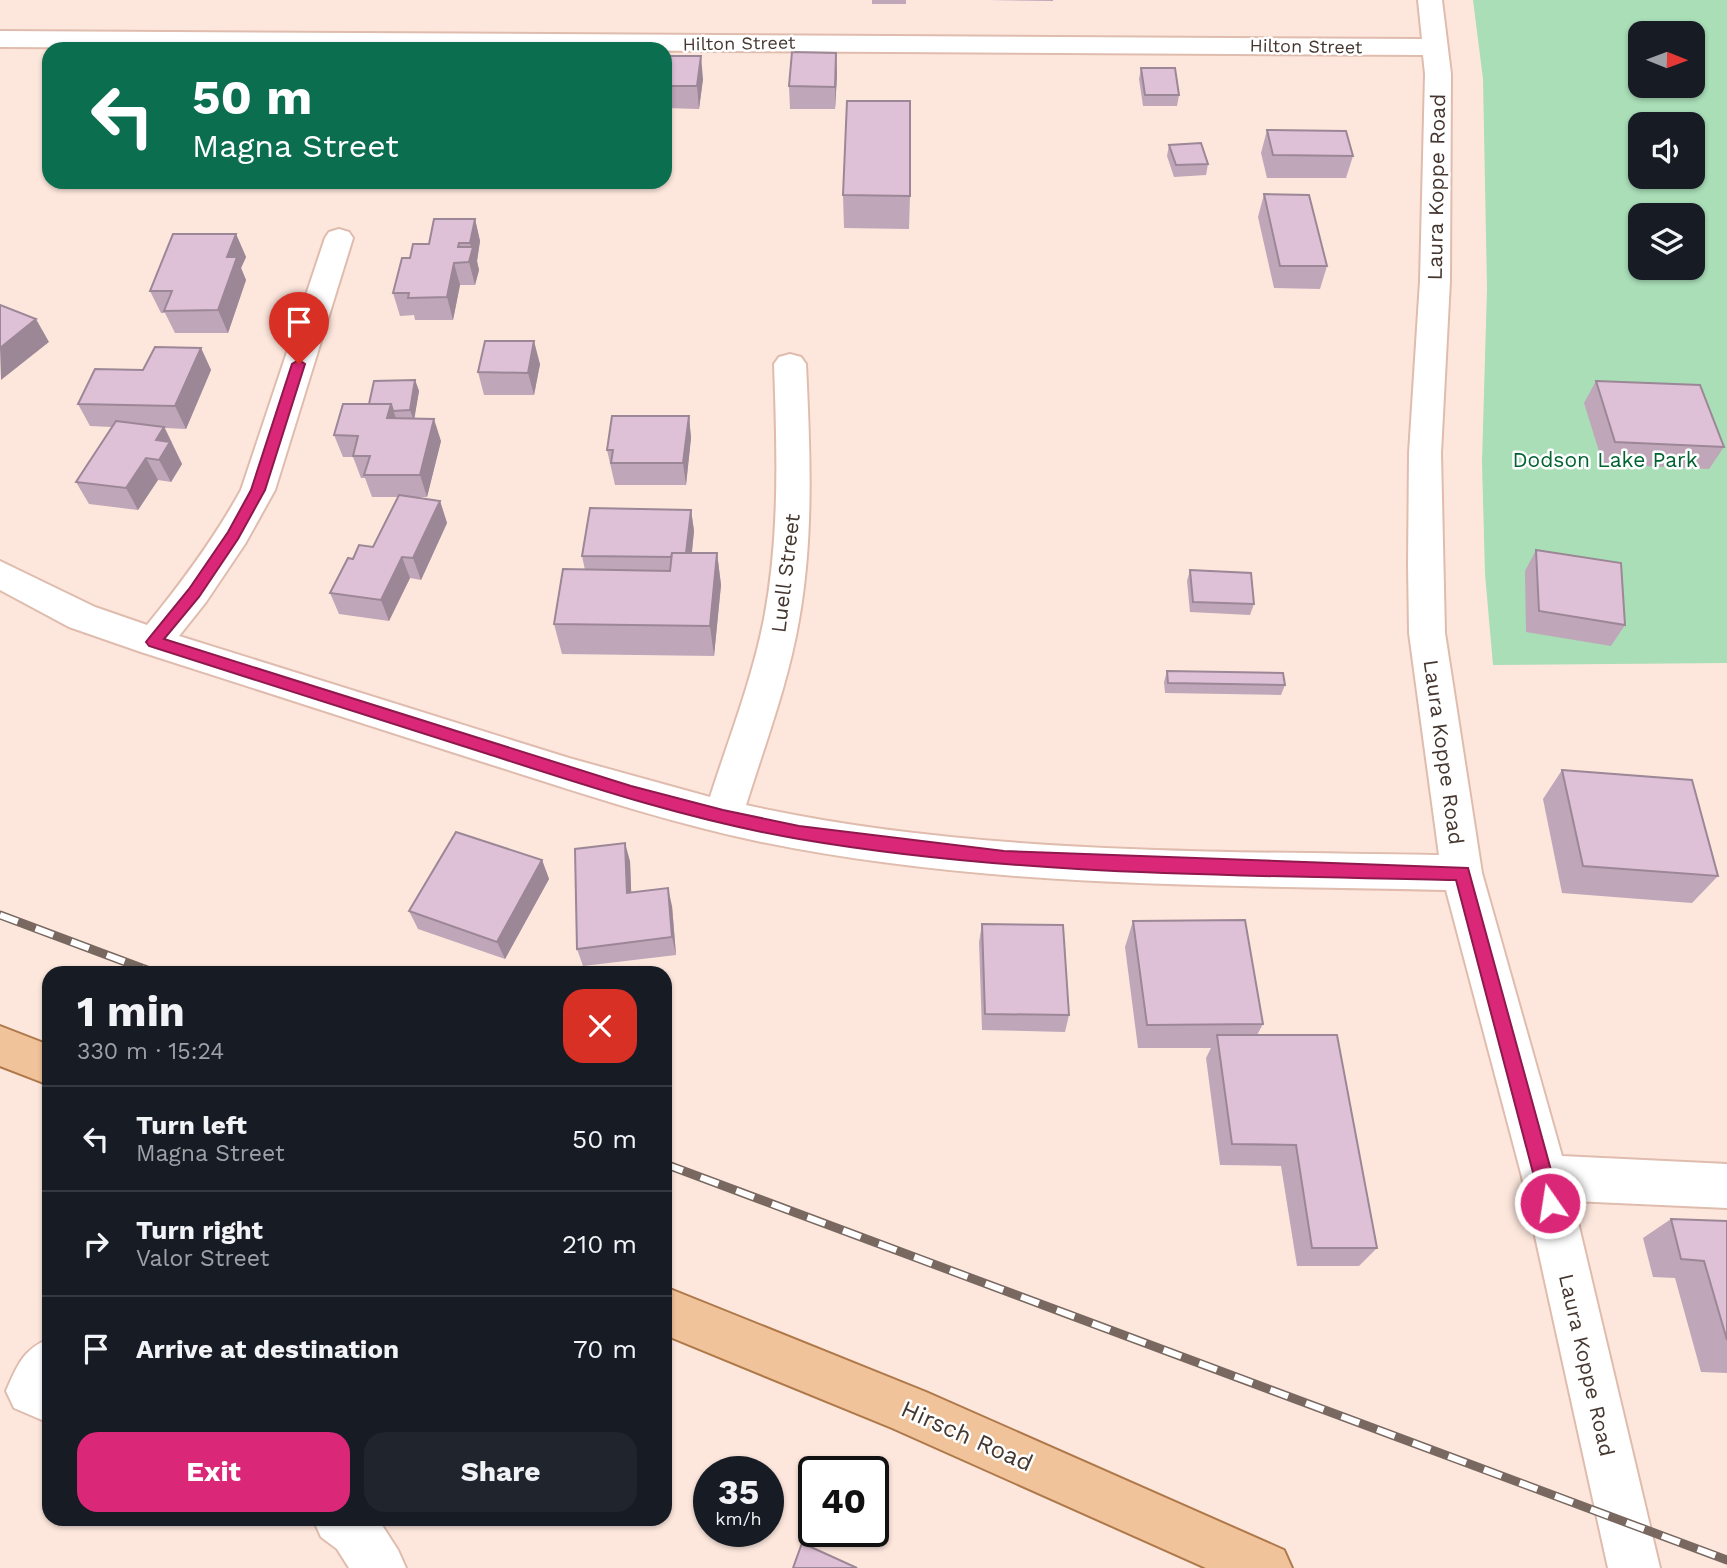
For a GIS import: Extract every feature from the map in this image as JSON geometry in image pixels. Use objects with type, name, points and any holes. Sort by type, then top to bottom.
[{"type":"main road","points":[[0,1046],[42,1062]]},
{"type":"main road","name":"Hirsch Road","points":[[672,1314],[908,1410],[1266,1568]]},
{"type":"street","name":"Laura Koppe Road","points":[[1430,0],[1436,47],[1435,281],[1425,453],[1427,634],[1462,873],[1545,1177],[1634,1568]]},
{"type":"street","name":"Hilton Street","points":[[0,39],[406,42]]},
{"type":"street","name":"Hilton Street","points":[[672,44],[912,42],[1436,47]]},
{"type":"street","points":[[154,642],[194,593],[233,536],[258,490],[339,238]]},
{"type":"street","name":"Luell Street","points":[[723,817],[776,645],[786,593],[795,494],[790,364]]},
{"type":"street","points":[[0,574],[82,617],[154,642],[631,793],[723,817],[799,832],[1004,858],[1119,864],[1462,873]]},
{"type":"street","points":[[1545,1177],[1727,1185]]},
{"type":"street","points":[[349,1526],[380,1568]]},
{"type":"green space","name":"Dodson Lake Park","points":[[1473,0],[1727,0],[1727,663],[1493,665],[1485,574],[1482,462],[1487,288],[1483,79]]},
{"type":"building","points":[[792,52],[836,53],[835,87],[789,86]]},
{"type":"building","points":[[672,56],[701,56],[697,86],[672,86]]},
{"type":"building","points":[[1141,68],[1175,68],[1179,95],[1145,95]]},
{"type":"building","points":[[847,101],[910,101],[910,196],[843,195]]},
{"type":"building","points":[[1267,130],[1346,131],[1353,156],[1273,155]]},
{"type":"building","points":[[1201,143],[1208,164],[1176,165],[1169,145]]},
{"type":"building","points":[[1264,194],[1309,195],[1327,266],[1280,266]]},
{"type":"building","points":[[434,219],[475,219],[470,243],[459,243],[458,247],[473,247],[469,262],[454,263],[447,297],[408,298],[409,293],[393,293],[402,258],[410,258],[413,244],[429,244]]},
{"type":"building","points":[[173,234],[236,234],[227,257],[237,257],[218,310],[164,311],[172,291],[150,291]]},
{"type":"building","points":[[0,305],[36,319],[0,348]]},
{"type":"building","points":[[485,341],[534,341],[528,373],[478,372]]},
{"type":"building","points":[[155,347],[201,348],[175,406],[78,404],[95,369],[143,370]]},
{"type":"building","points":[[415,380],[410,410],[393,411],[391,404],[369,404],[374,381]]},
{"type":"building","points":[[1596,381],[1700,385],[1724,447],[1615,442]]},
{"type":"building","points":[[343,404],[391,404],[387,418],[434,419],[420,475],[364,475],[370,456],[353,456],[358,436],[334,435]]},
{"type":"building","points":[[612,416],[689,416],[683,463],[611,463],[613,450],[607,450]]},
{"type":"building","points":[[116,421],[164,427],[156,440],[170,442],[159,460],[146,458],[126,488],[76,482]]},
{"type":"building","points":[[399,495],[440,501],[413,558],[402,557],[381,600],[330,593],[348,558],[353,559],[359,545],[373,547]]},
{"type":"building","points":[[590,508],[691,510],[686,553],[672,553],[671,557],[582,556]]},
{"type":"building","points":[[1536,550],[1621,563],[1625,625],[1539,611]]},
{"type":"building","points":[[672,553],[717,553],[710,626],[554,624],[563,569],[670,571]]},
{"type":"building","points":[[1190,570],[1251,573],[1254,604],[1193,602]]},
{"type":"building","points":[[1167,671],[1283,673],[1285,685],[1168,683]]},
{"type":"building","points":[[1562,770],[1692,780],[1718,876],[1583,866]]},
{"type":"building","points":[[456,832],[542,860],[497,942],[409,911]]},
{"type":"building","points":[[625,843],[627,893],[668,888],[672,937],[577,949],[575,849]]},
{"type":"building","points":[[1245,920],[1263,1024],[1147,1025],[1133,921]]},
{"type":"building","points":[[982,924],[1063,925],[1069,1015],[985,1014]]},
{"type":"building","points":[[1217,1035],[1337,1035],[1377,1248],[1312,1248],[1296,1145],[1232,1144]]},
{"type":"building","points":[[1671,1219],[1727,1221],[1727,1340],[1704,1261],[1681,1259]]},
{"type":"building","points":[[801,1547],[811,1547],[857,1568],[793,1568]]},
{"type":"railway","points":[[0,915],[136,966]]},
{"type":"railway","points":[[672,1167],[1727,1560]]},
{"type":"route","points":[[299,364],[258,490],[233,536],[194,593],[154,642],[631,793],[723,817],[799,832],[1004,858],[1119,864],[1462,873],[1550,1203]]}]
